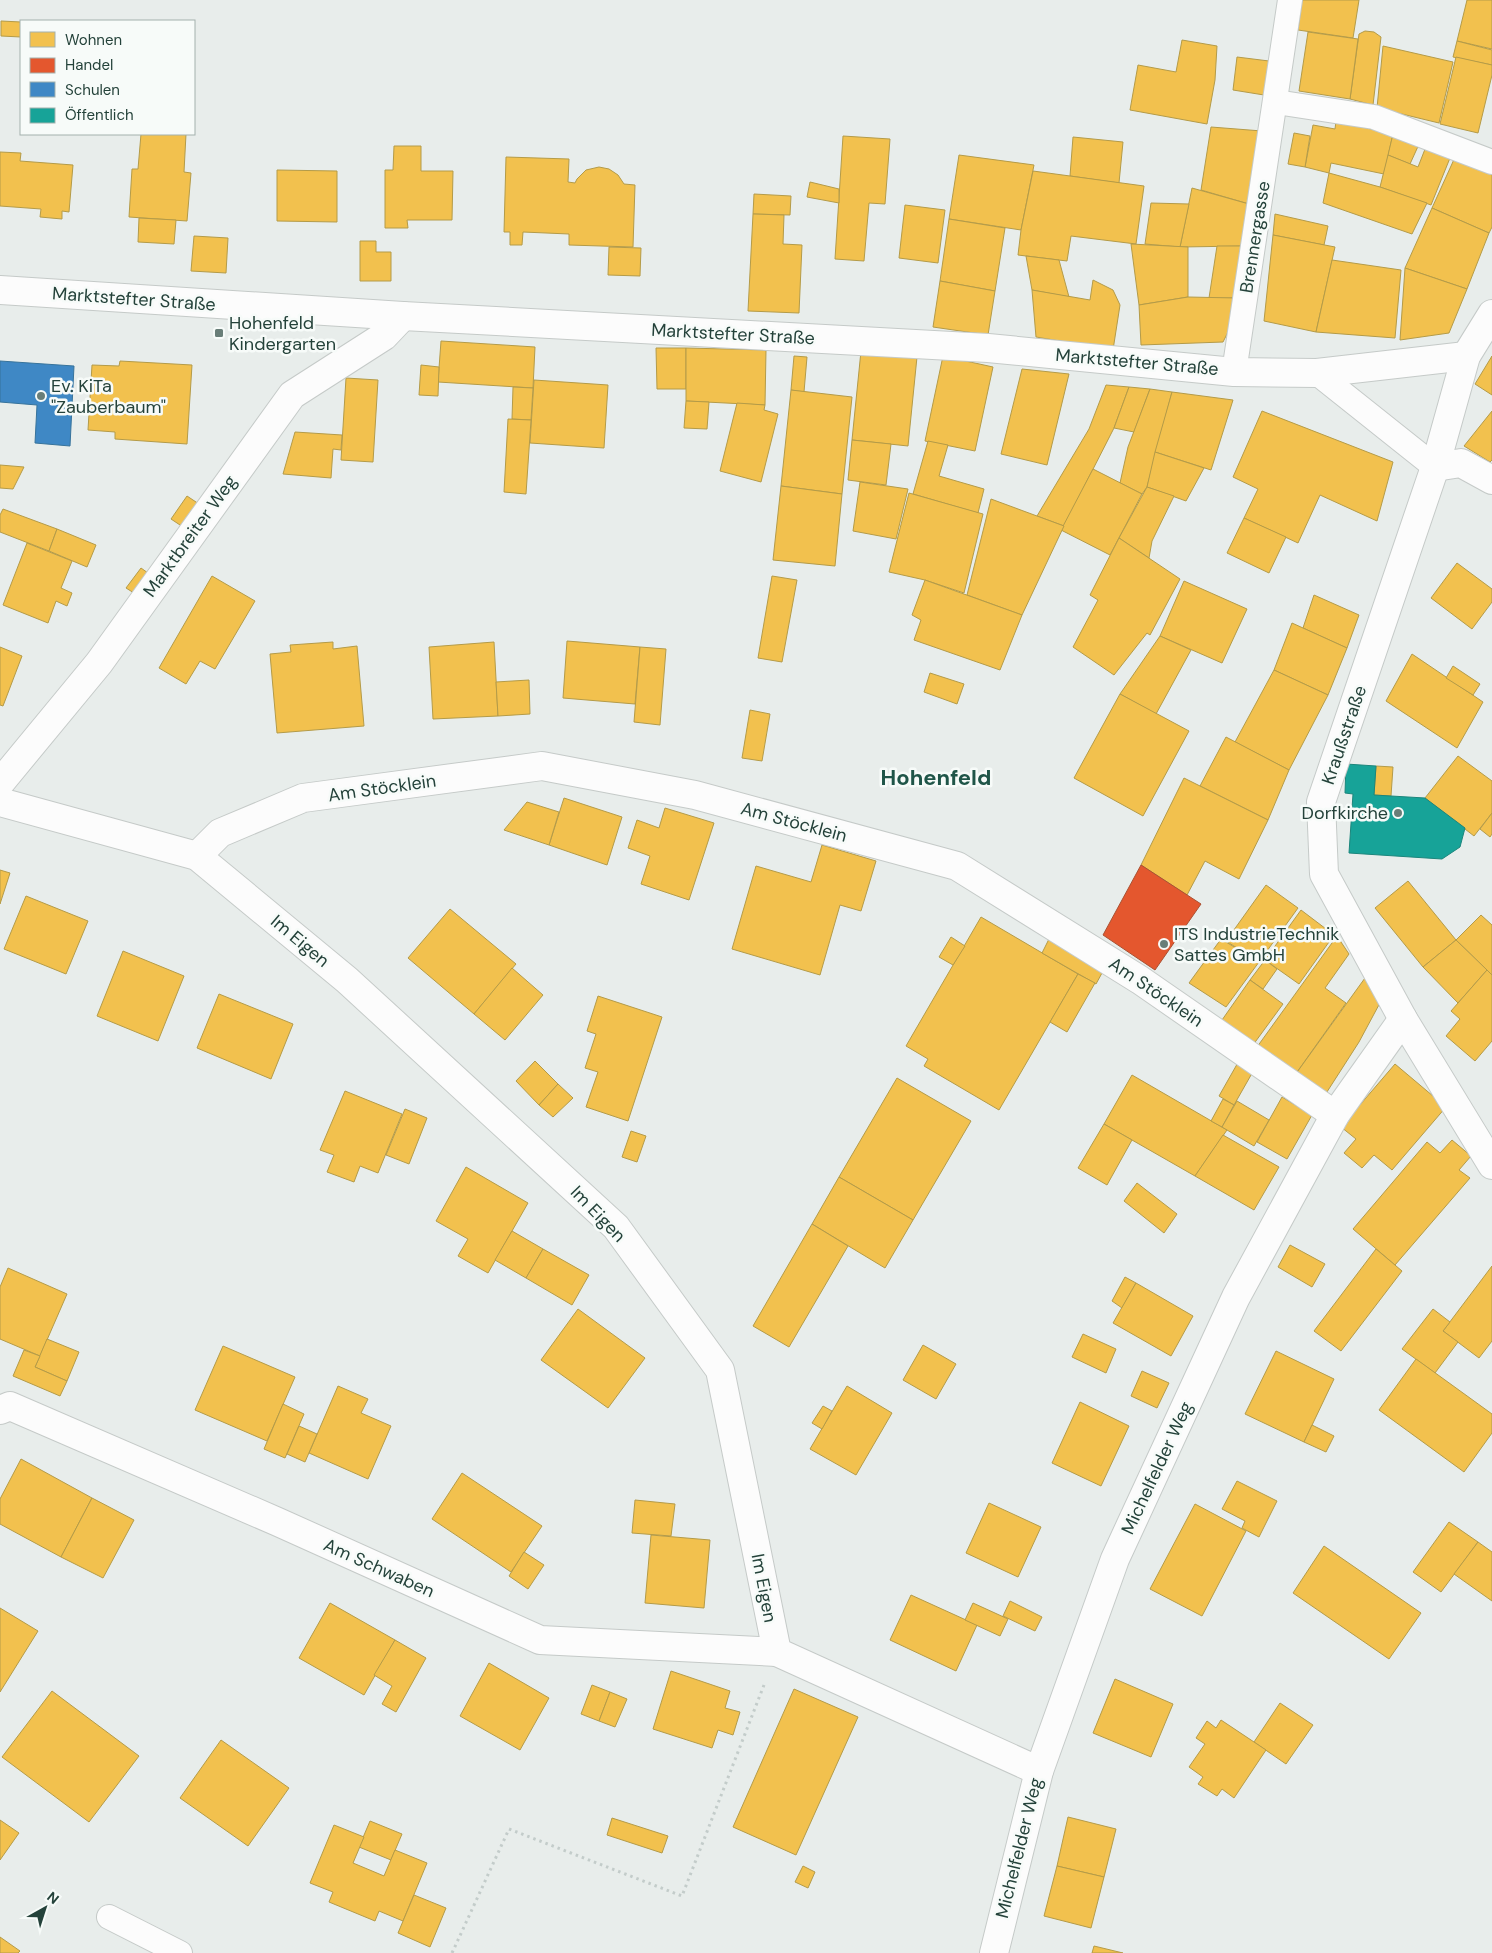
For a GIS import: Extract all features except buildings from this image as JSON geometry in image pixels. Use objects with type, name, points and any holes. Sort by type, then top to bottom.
[{"type":"street","name":"Marktstefter Straße","points":[[0,290],[403,316],[988,348],[1234,372],[1317,373],[1466,356]]},
{"type":"street","name":"Kraußstraße","points":[[1492,314],[1466,356],[1435,467],[1321,802],[1324,874],[1403,1019],[1492,1164]]},
{"type":"street","name":"Marktbreiter Weg","points":[[0,783],[99,662],[292,394],[384,336],[403,316]]},
{"type":"street","points":[[1435,467],[1461,463],[1492,480]]},
{"type":"street","name":"Am Stöcklein","points":[[197,856],[220,833],[303,798],[542,766],[695,795],[957,866],[1140,980],[1335,1115]]},
{"type":"street","name":"Im Eigen","points":[[0,802],[197,856],[347,980],[616,1227],[720,1370],[777,1652]]},
{"type":"street","name":"Michelfelder Weg","points":[[994,1953],[1039,1771],[1115,1559],[1236,1297],[1335,1115],[1403,1019]]},
{"type":"street","name":"Am Schwaben","points":[[0,1410],[10,1406],[278,1522],[540,1640],[777,1652]]},
{"type":"street","points":[[777,1652],[1039,1771]]},
{"type":"lane","name":"Brennergasse","points":[[1234,372],[1290,0]]},
{"type":"lane","points":[[1276,102],[1374,117],[1492,162]]},
{"type":"lane","points":[[1317,373],[1435,467]]},
{"type":"lane","points":[[109,1917],[180,1953]]},
{"type":"path","points":[[452,1953],[509,1829],[682,1896],[777,1652]]},
{"type":"place","name":"Hohenfeld Kindergarten","points":[[219,333]]},
{"type":"place","name":"Ev. KiTa \"Zauberbaum\"","points":[[41,396]]},
{"type":"place","name":"Dorfkirche","points":[[1398,813]]},
{"type":"place","name":"ITS IndustrieTechnik Sattes GmbH","points":[[1164,944]]},
{"type":"district","name":"Hohenfeld","points":[[936,777]]}]
